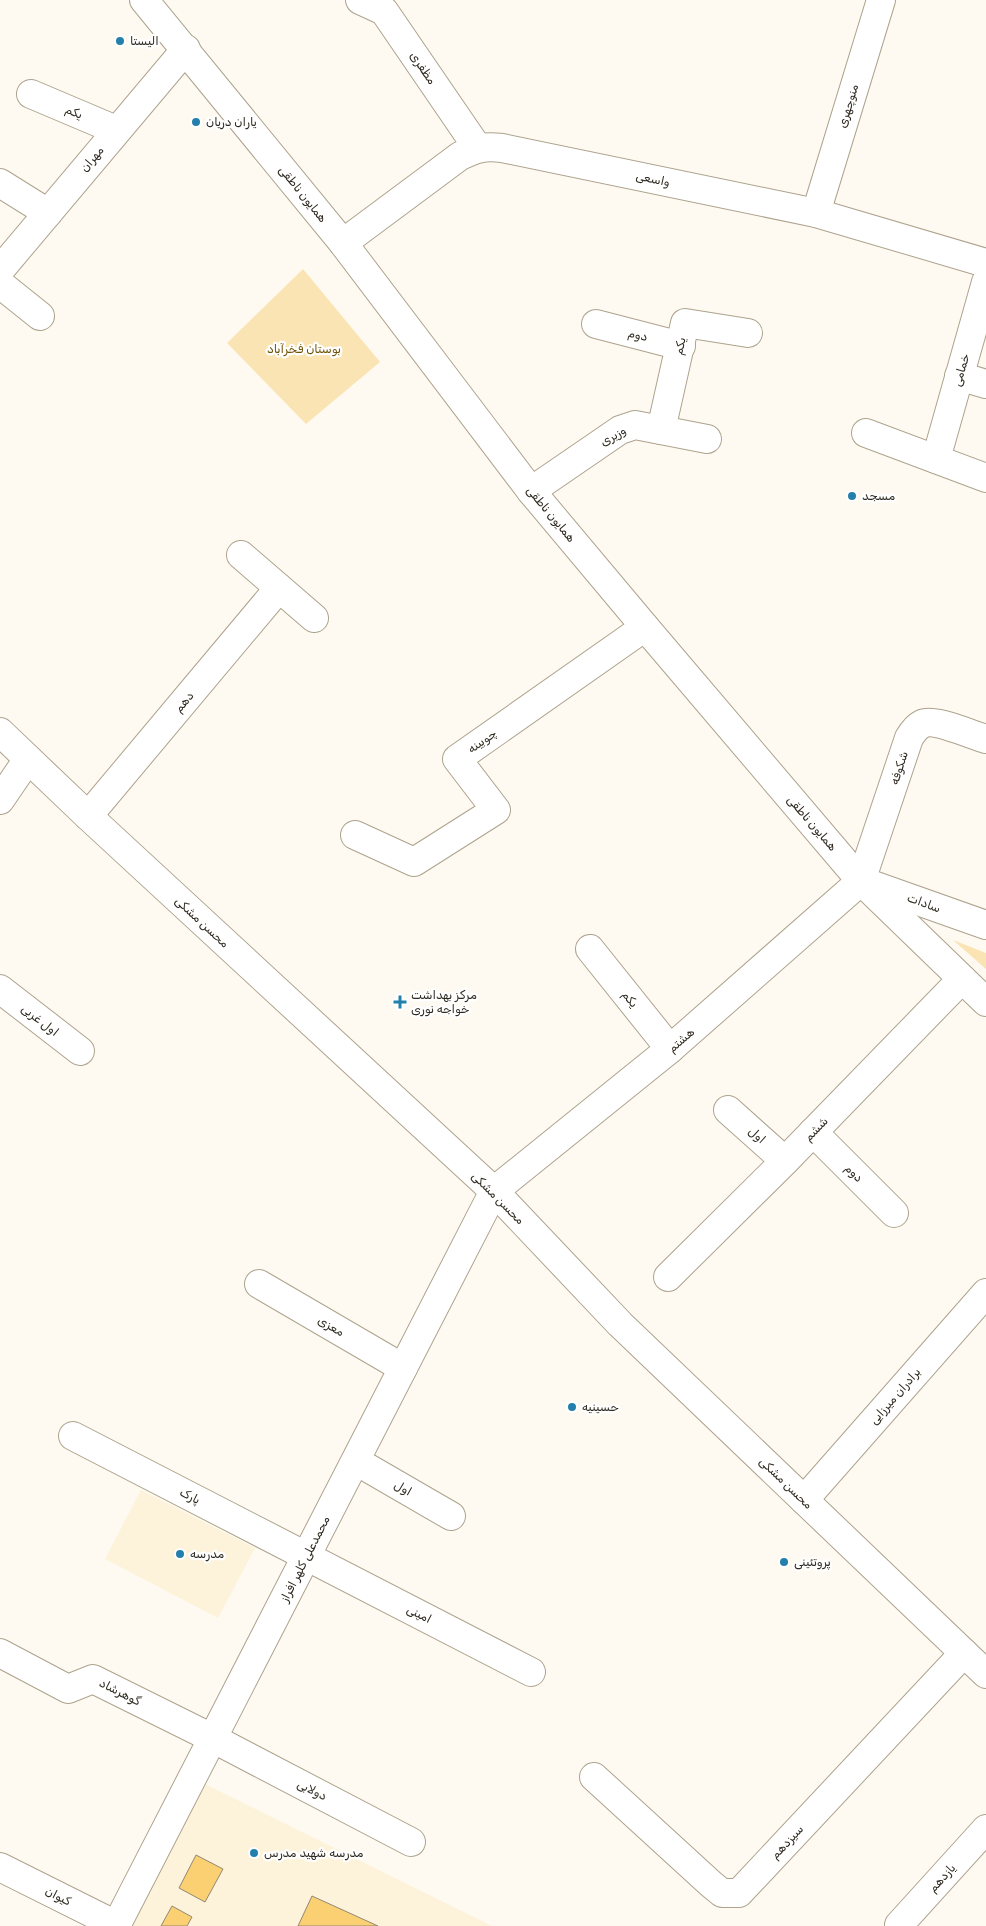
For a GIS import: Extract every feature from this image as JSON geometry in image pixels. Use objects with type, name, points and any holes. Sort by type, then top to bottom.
[{"type":"street","name":"مظفری","points":[[360,0],[384,10],[477,147]]},
{"type":"street","name":"منوچهری","points":[[816,213],[881,0]]},
{"type":"street","name":"همایون ناطقی","points":[[153,4],[186,48],[343,243],[531,491],[862,881],[986,1002]]},
{"type":"street","name":"مهران","points":[[0,270],[186,48]]},
{"type":"street","name":"یکم","points":[[31,94],[116,130]]},
{"type":"street","name":"واسعی","points":[[477,147],[502,148],[816,213],[986,264]]},
{"type":"street","points":[[343,243],[460,156],[477,147]]},
{"type":"street","points":[[0,183],[48,213]]},
{"type":"street","name":"خمامی","points":[[936,459],[986,282]]},
{"type":"street","points":[[0,284],[40,316]]},
{"type":"street","name":"دوم","points":[[596,324],[681,346]]},
{"type":"street","name":"یکم","points":[[661,430],[685,324],[748,333]]},
{"type":"street","points":[[959,376],[986,384]]},
{"type":"street","name":"وزیری","points":[[531,491],[620,430],[635,425],[707,439]]},
{"type":"street","points":[[866,433],[986,478]]},
{"type":"street","points":[[241,555],[314,618]]},
{"type":"street","name":"دهم","points":[[88,816],[279,588]]},
{"type":"street","name":"چوبینه","points":[[355,835],[414,862],[496,810],[456,758],[645,627]]},
{"type":"street","name":"شکوفه","points":[[862,881],[909,738],[915,730],[923,723],[932,722],[986,739]]},
{"type":"street","name":"محسن مشکی","points":[[0,732],[88,816],[494,1191],[620,1324],[979,1665]]},
{"type":"street","points":[[0,800],[28,759]]},
{"type":"street","name":"سادات","points":[[862,881],[986,926]]},
{"type":"street","name":"هشتم","points":[[494,1191],[670,1049],[862,881]]},
{"type":"street","name":"یکم","points":[[590,949],[670,1049]]},
{"type":"street","name":"ششم","points":[[668,1276],[785,1161],[962,980]]},
{"type":"street","name":"اول غربی","points":[[0,989],[80,1051]]},
{"type":"street","name":"اول","points":[[728,1110],[785,1161]]},
{"type":"street","name":"دوم","points":[[813,1132],[894,1214]]},
{"type":"street","name":"محمدعلی کلهر افراز","points":[[116,1926],[494,1191]]},
{"type":"street","name":"معزی","points":[[259,1284],[403,1368]]},
{"type":"street","name":"برادران میرزایی","points":[[804,1500],[986,1293]]},
{"type":"street","name":"پارک","points":[[73,1436],[306,1556]]},
{"type":"street","name":"اول","points":[[356,1460],[450,1516]]},
{"type":"street","name":"امینی","points":[[306,1556],[531,1672]]},
{"type":"street","name":"گوهرشاد","points":[[0,1653],[68,1689],[93,1679],[212,1738]]},
{"type":"street","name":"سیزدهم","points":[[594,1778],[722,1893],[739,1893],[979,1665]]},
{"type":"street","name":"دولابی","points":[[212,1738],[411,1842]]},
{"type":"street","name":"یازدهم","points":[[901,1926],[986,1830]]},
{"type":"street","name":"کیوان","points":[[0,1867],[116,1926]]},
{"type":"shaded area","name":"مدرسه","points":[[141,1490],[255,1548],[218,1618],[105,1559]]},
{"type":"shaded area","name":"مدرسه شهید مدرس","points":[[199,1781],[492,1926],[125,1926]]},
{"type":"green space","name":"بوستان فخرآباد","points":[[303,269],[380,362],[306,424],[227,343]]},
{"type":"green space","points":[[953,940],[986,953],[986,969]]},
{"type":"building","points":[[196,1855],[223,1869],[205,1902],[179,1888]]},
{"type":"building","points":[[312,1896],[378,1926],[298,1926]]},
{"type":"building","points":[[172,1906],[192,1917],[187,1926],[161,1926]]},
{"type":"place","name":"الیستا","points":[[120,41]]},
{"type":"place","name":"یاران دریان","points":[[196,122]]},
{"type":"place","name":"مسجد","points":[[852,496]]},
{"type":"place","name":"مرکز بهداشت خواجه نوری","points":[[400,1002]]},
{"type":"place","name":"حسینیه","points":[[572,1407]]},
{"type":"place","name":"مدرسه","points":[[180,1554]]},
{"type":"place","name":"پروتئینی","points":[[784,1562]]},
{"type":"place","name":"مدرسه شهید مدرس","points":[[254,1853]]}]
